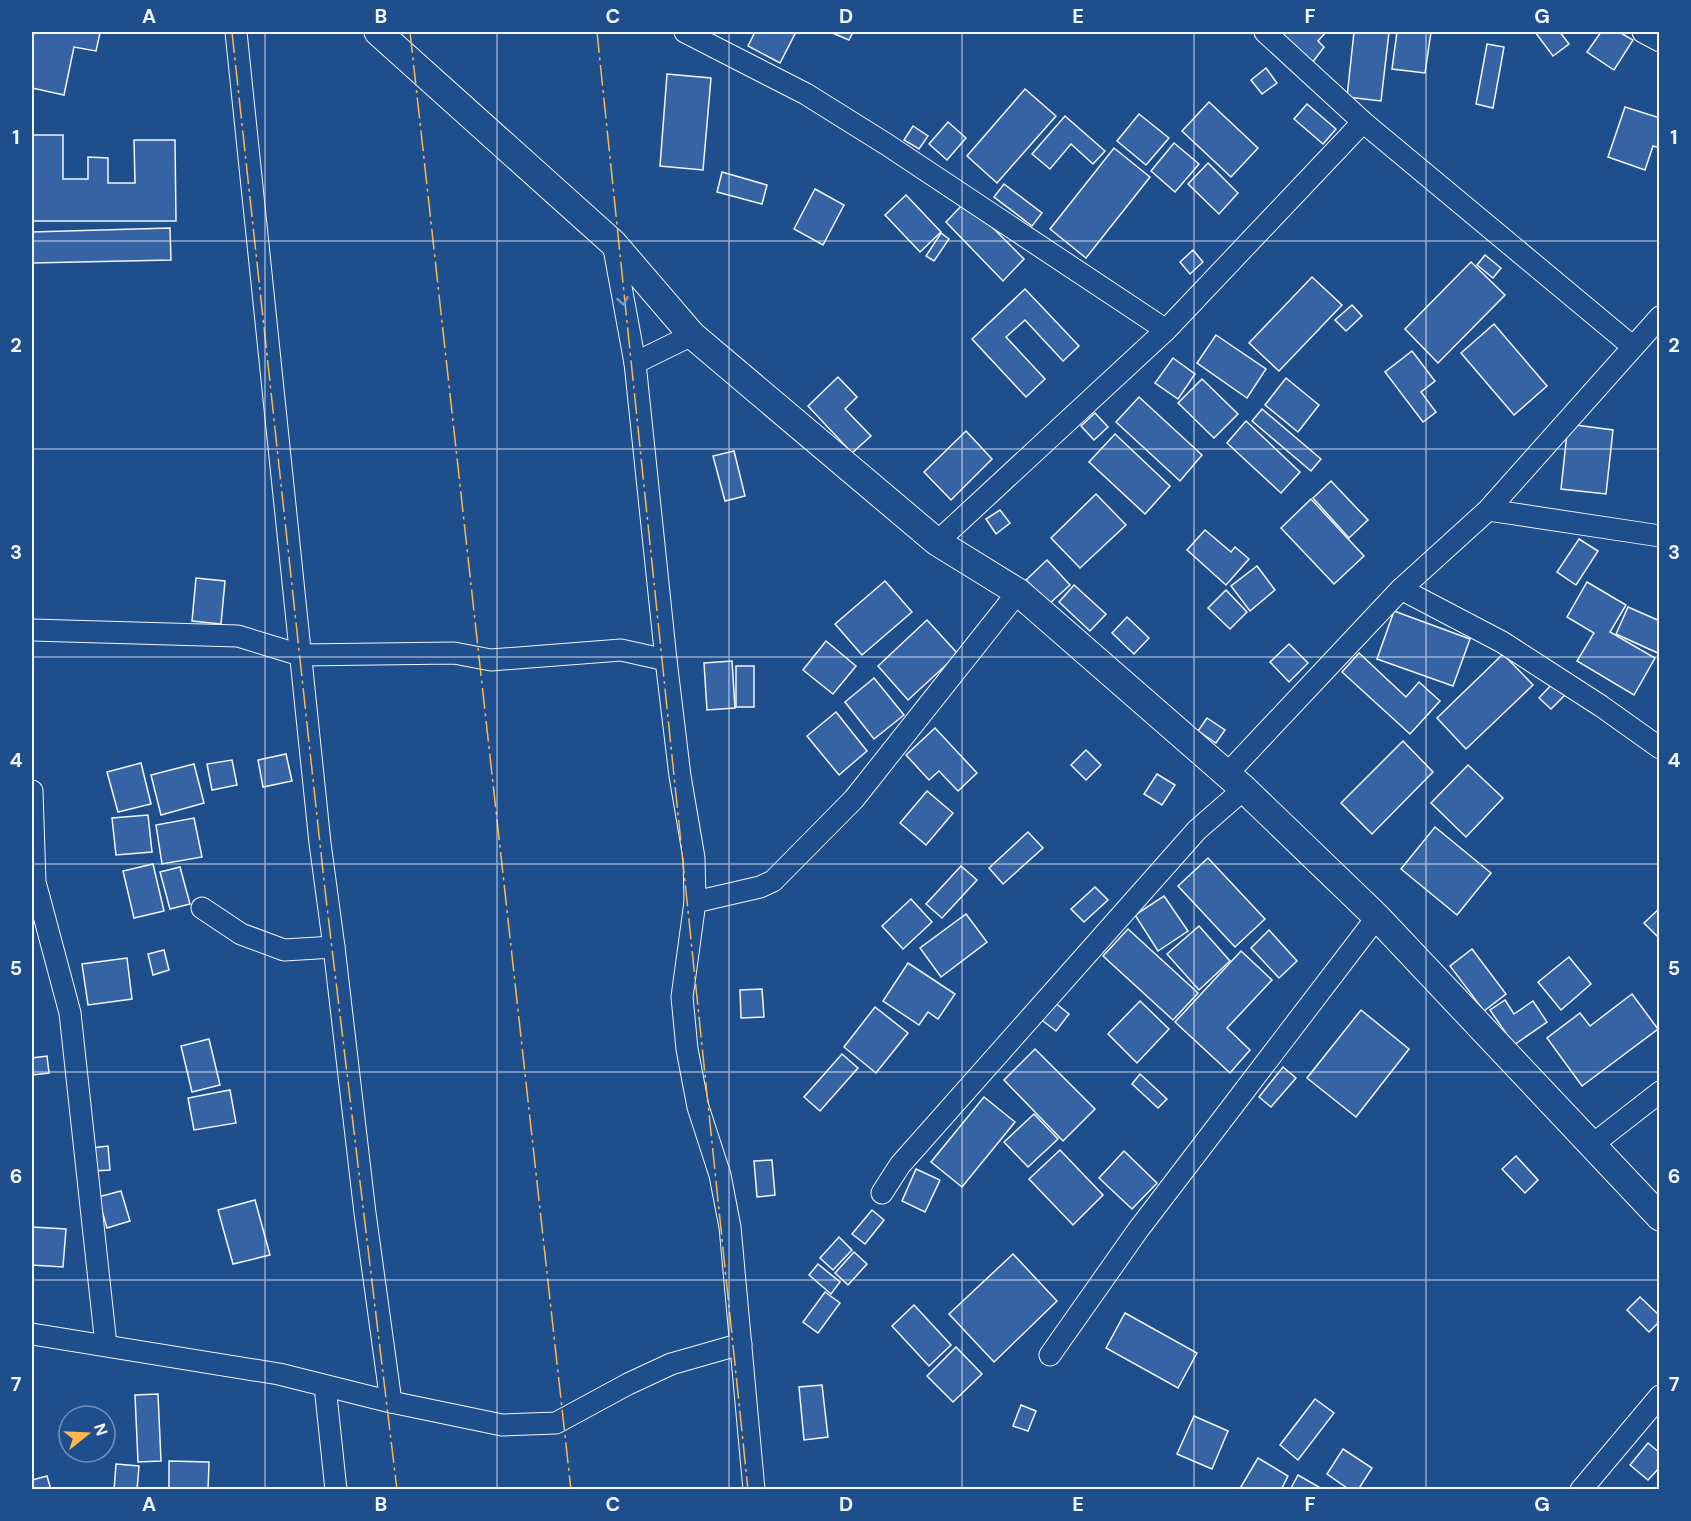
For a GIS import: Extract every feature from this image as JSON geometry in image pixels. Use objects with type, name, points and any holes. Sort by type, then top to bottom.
[{"type":"street","points":[[236,32],[320,843],[364,1213],[391,1402]]},
{"type":"street","points":[[378,32],[613,243],[692,335],[937,542],[1018,592],[1235,781],[1377,917],[1659,1217]]},
{"type":"street","points":[[685,32],[806,94],[886,144],[1166,330]]},
{"type":"street","points":[[1265,32],[1364,122],[1632,346]]},
{"type":"street","points":[[1643,32],[1659,41]]},
{"type":"street","points":[[937,542],[1166,330],[1364,122]]},
{"type":"street","points":[[613,243],[635,363],[666,660],[680,776],[694,858],[695,902],[682,997],[687,1049],[698,1107],[720,1175],[730,1227],[754,1490]]},
{"type":"street","points":[[882,1193],[900,1165],[1197,830],[1235,781],[1401,588],[1488,510],[1659,317]]},
{"type":"street","points":[[635,363],[692,335]]},
{"type":"street","points":[[1488,510],[1659,536]]},
{"type":"street","points":[[1401,588],[1502,642],[1602,706],[1659,748]]},
{"type":"street","points":[[695,902],[760,887],[773,881],[854,799],[1018,592]]},
{"type":"street","points":[[32,630],[238,636],[300,656],[454,653],[491,660],[621,650],[666,660]]},
{"type":"street","points":[[32,790],[35,882],[70,1013],[106,1345]]},
{"type":"street","points":[[202,908],[241,934],[284,950],[334,946]]},
{"type":"street","points":[[1050,1355],[1138,1230],[1377,917]]},
{"type":"street","points":[[1592,1145],[1659,1092]]},
{"type":"street","points":[[32,1335],[279,1374],[391,1402],[502,1425],[556,1423],[628,1384],[671,1364],[741,1344]]},
{"type":"street","points":[[325,1386],[336,1490]]},
{"type":"street","points":[[1581,1490],[1659,1396]]},
{"type":"building","points":[[34,32],[100,33],[96,51],[74,47],[64,95],[32,88]]},
{"type":"building","points":[[755,32],[796,32],[780,63],[748,46]]},
{"type":"building","points":[[830,32],[853,32],[849,40]]},
{"type":"building","points":[[1279,32],[1326,32],[1318,41],[1324,47],[1309,67]]},
{"type":"building","points":[[1354,32],[1389,32],[1381,101],[1347,97]]},
{"type":"building","points":[[1397,32],[1431,32],[1425,73],[1392,69]]},
{"type":"building","points":[[1535,32],[1560,32],[1569,44],[1553,56]]},
{"type":"building","points":[[1601,32],[1619,32],[1633,40],[1614,70],[1587,52]]},
{"type":"building","points":[[1487,44],[1504,47],[1493,108],[1476,104]]},
{"type":"building","points":[[1266,68],[1277,83],[1262,94],[1251,80]]},
{"type":"building","points":[[667,74],[711,78],[703,170],[660,166]]},
{"type":"building","points":[[1025,89],[1056,116],[997,183],[967,156]]},
{"type":"building","points":[[1209,102],[1258,148],[1231,177],[1182,131]]},
{"type":"building","points":[[1307,104],[1336,129],[1323,144],[1294,119]]},
{"type":"building","points":[[1625,107],[1660,118],[1660,148],[1653,146],[1645,170],[1608,157]]},
{"type":"building","points":[[1139,114],[1169,138],[1146,165],[1117,141]]},
{"type":"building","points":[[1065,116],[1105,151],[1093,164],[1071,144],[1050,169],[1032,154]]},
{"type":"building","points":[[948,122],[966,138],[947,160],[929,144]]},
{"type":"building","points":[[913,126],[928,136],[919,149],[904,140]]},
{"type":"building","points":[[32,135],[63,135],[63,179],[88,179],[88,157],[108,158],[108,183],[135,183],[134,140],[175,140],[176,221],[32,221]]},
{"type":"building","points":[[1174,143],[1199,164],[1175,192],[1151,171]]},
{"type":"building","points":[[1114,148],[1150,177],[1086,258],[1050,229]]},
{"type":"building","points":[[1208,163],[1238,193],[1219,214],[1188,184]]},
{"type":"building","points":[[722,172],[767,185],[762,204],[717,192]]},
{"type":"building","points":[[1004,184],[1042,213],[1032,226],[994,197]]},
{"type":"building","points":[[815,189],[844,205],[823,245],[794,229]]},
{"type":"building","points":[[906,195],[941,232],[920,252],[885,215]]},
{"type":"building","points":[[966,201],[1024,259],[1003,281],[946,222]]},
{"type":"building","points":[[170,228],[171,260],[32,263],[32,232]]},
{"type":"building","points":[[941,233],[949,239],[934,261],[926,256]]},
{"type":"building","points":[[1193,250],[1203,262],[1190,274],[1180,262]]},
{"type":"building","points":[[1485,255],[1501,268],[1493,278],[1477,265]]},
{"type":"building","points":[[1471,262],[1505,295],[1438,363],[1405,329]]},
{"type":"building","points":[[1312,277],[1342,305],[1279,371],[1249,343]]},
{"type":"building","points":[[1025,289],[1079,346],[1063,361],[1025,320],[1006,337],[1045,379],[1026,397],[972,339]]},
{"type":"building","points":[[1352,305],[1362,316],[1346,331],[1335,320]]},
{"type":"building","points":[[1494,324],[1547,386],[1514,415],[1461,353]]},
{"type":"building","points":[[1216,335],[1266,369],[1247,398],[1197,363]]},
{"type":"building","points":[[1412,351],[1435,381],[1421,392],[1436,412],[1423,422],[1385,372]]},
{"type":"building","points":[[1173,358],[1195,374],[1178,399],[1155,383]]},
{"type":"building","points":[[838,377],[857,397],[845,409],[871,436],[852,453],[808,406]]},
{"type":"building","points":[[1286,378],[1319,405],[1298,432],[1265,405]]},
{"type":"building","points":[[1202,379],[1238,414],[1214,438],[1178,403]]},
{"type":"building","points":[[1139,397],[1202,455],[1180,481],[1116,422]]},
{"type":"building","points":[[1262,409],[1321,459],[1311,471],[1252,421]]},
{"type":"building","points":[[1095,413],[1108,427],[1094,440],[1081,426]]},
{"type":"building","points":[[1246,421],[1300,472],[1281,493],[1227,443]]},
{"type":"building","points":[[1568,424],[1613,430],[1606,494],[1561,489]]},
{"type":"building","points":[[966,431],[992,459],[951,500],[924,472]]},
{"type":"building","points":[[1115,434],[1170,486],[1145,514],[1089,462]]},
{"type":"building","points":[[734,451],[745,496],[725,501],[713,456]]},
{"type":"building","points":[[1331,481],[1368,520],[1349,538],[1313,498]]},
{"type":"building","points":[[1096,494],[1126,525],[1080,568],[1051,538]]},
{"type":"building","points":[[1311,499],[1364,556],[1334,584],[1281,528]]},
{"type":"building","points":[[1000,510],[1010,523],[996,534],[986,519]]},
{"type":"building","points":[[1205,530],[1231,552],[1235,547],[1249,559],[1226,585],[1187,550]]},
{"type":"building","points":[[1579,539],[1598,551],[1576,585],[1557,572]]},
{"type":"building","points":[[1047,560],[1070,585],[1049,604],[1026,580]]},
{"type":"building","points":[[1257,566],[1275,590],[1250,611],[1231,586]]},
{"type":"building","points":[[196,578],[225,581],[221,624],[192,621]]},
{"type":"building","points":[[885,581],[912,612],[862,655],[835,624]]},
{"type":"building","points":[[1587,582],[1626,605],[1610,632],[1655,658],[1634,695],[1577,661],[1594,633],[1567,617]]},
{"type":"building","points":[[1074,585],[1106,614],[1090,631],[1059,602]]},
{"type":"building","points":[[1226,590],[1247,612],[1230,629],[1208,608]]},
{"type":"building","points":[[1628,607],[1660,621],[1660,654],[1616,634]]},
{"type":"building","points":[[1394,611],[1470,639],[1453,686],[1377,659]]},
{"type":"building","points":[[1127,617],[1149,638],[1134,654],[1112,633]]},
{"type":"building","points":[[927,620],[958,654],[908,700],[878,666]]},
{"type":"building","points":[[826,641],[856,666],[833,694],[803,670]]},
{"type":"building","points":[[1289,644],[1308,663],[1289,682],[1270,662]]},
{"type":"building","points":[[1359,653],[1406,697],[1419,682],[1440,701],[1410,734],[1342,672]]},
{"type":"building","points":[[1503,654],[1533,685],[1466,749],[1437,718]]},
{"type":"building","points":[[732,661],[735,708],[707,710],[704,663]]},
{"type":"building","points":[[736,666],[754,666],[754,707],[736,707]]},
{"type":"building","points":[[874,678],[904,715],[874,739],[845,702]]},
{"type":"building","points":[[1554,682],[1567,693],[1551,709],[1539,698]]},
{"type":"building","points":[[836,712],[867,751],[839,775],[807,736]]},
{"type":"building","points":[[1207,718],[1225,730],[1216,743],[1198,731]]},
{"type":"building","points":[[935,728],[977,773],[958,791],[939,771],[929,780],[906,755]]},
{"type":"building","points":[[1403,741],[1433,772],[1372,834],[1341,803]]},
{"type":"building","points":[[1086,750],[1101,765],[1086,780],[1071,765]]},
{"type":"building","points":[[286,754],[292,781],[263,787],[258,760]]},
{"type":"building","points":[[232,760],[237,785],[212,790],[207,764]]},
{"type":"building","points":[[141,763],[151,804],[118,812],[107,772]]},
{"type":"building","points":[[194,764],[204,803],[161,815],[151,775]]},
{"type":"building","points":[[1468,765],[1503,798],[1466,837],[1431,803]]},
{"type":"building","points":[[1157,774],[1175,785],[1162,805],[1144,794]]},
{"type":"building","points":[[927,791],[953,813],[926,845],[900,823]]},
{"type":"building","points":[[148,815],[152,852],[116,855],[112,818]]},
{"type":"building","points":[[194,818],[202,857],[162,864],[156,825]]},
{"type":"building","points":[[1435,827],[1491,873],[1457,915],[1401,869]]},
{"type":"building","points":[[1028,832],[1043,848],[1003,884],[989,868]]},
{"type":"building","points":[[1208,858],[1265,919],[1235,947],[1178,886]]},
{"type":"building","points":[[153,864],[164,911],[134,918],[123,871]]},
{"type":"building","points":[[961,866],[977,880],[942,918],[926,904]]},
{"type":"building","points":[[180,867],[190,904],[170,909],[160,872]]},
{"type":"building","points":[[1095,887],[1108,900],[1084,922],[1071,909]]},
{"type":"building","points":[[1164,896],[1188,931],[1158,951],[1135,915]]},
{"type":"building","points":[[911,899],[932,922],[903,949],[882,926]]},
{"type":"building","points":[[1660,908],[1660,939],[1644,923]]},
{"type":"building","points":[[966,914],[987,942],[941,977],[920,948]]},
{"type":"building","points":[[1199,926],[1230,961],[1199,990],[1167,954]]},
{"type":"building","points":[[1128,929],[1198,993],[1173,1020],[1103,956]]},
{"type":"building","points":[[1269,930],[1297,961],[1279,978],[1251,948]]},
{"type":"building","points":[[1472,949],[1506,994],[1484,1011],[1450,966]]},
{"type":"building","points":[[164,950],[169,970],[153,975],[148,954]]},
{"type":"building","points":[[1241,951],[1272,980],[1227,1028],[1250,1050],[1230,1073],[1175,1022]]},
{"type":"building","points":[[1569,957],[1591,984],[1561,1010],[1538,982]]},
{"type":"building","points":[[127,958],[132,999],[88,1005],[82,964]]},
{"type":"building","points":[[908,963],[955,994],[938,1019],[928,1012],[919,1025],[883,1001]]},
{"type":"building","points":[[762,989],[764,1017],[741,1018],[740,990]]},
{"type":"building","points":[[1632,994],[1658,1029],[1582,1086],[1547,1038],[1580,1013],[1590,1026]]},
{"type":"building","points":[[1505,1000],[1514,1014],[1533,1001],[1547,1022],[1514,1045],[1490,1010]]},
{"type":"building","points":[[1053,1001],[1069,1014],[1056,1031],[1039,1018]]},
{"type":"building","points":[[1140,1001],[1169,1029],[1137,1063],[1108,1034]]},
{"type":"building","points":[[875,1007],[908,1033],[876,1073],[844,1047]]},
{"type":"building","points":[[1361,1010],[1409,1049],[1356,1117],[1307,1078]]},
{"type":"building","points":[[209,1039],[220,1085],[192,1092],[181,1046]]},
{"type":"building","points":[[1035,1049],[1095,1109],[1063,1141],[1004,1080]]},
{"type":"building","points":[[842,1054],[858,1068],[820,1111],[804,1097]]},
{"type":"building","points":[[47,1056],[49,1073],[32,1075],[32,1058]]},
{"type":"building","points":[[1283,1067],[1296,1078],[1271,1107],[1259,1097]]},
{"type":"building","points":[[1140,1074],[1167,1099],[1158,1108],[1132,1084]]},
{"type":"building","points":[[230,1090],[236,1123],[194,1130],[188,1098]]},
{"type":"building","points":[[984,1097],[1015,1122],[962,1187],[931,1162]]},
{"type":"building","points":[[1034,1114],[1058,1139],[1028,1167],[1004,1142]]},
{"type":"building","points":[[108,1146],[110,1170],[93,1171],[91,1148]]},
{"type":"building","points":[[1060,1150],[1103,1195],[1073,1225],[1029,1179]]},
{"type":"building","points":[[1124,1151],[1157,1183],[1132,1209],[1099,1178]]},
{"type":"building","points":[[1516,1156],[1538,1180],[1525,1193],[1502,1169]]},
{"type":"building","points":[[772,1160],[775,1195],[757,1197],[754,1161]]},
{"type":"building","points":[[916,1169],[940,1180],[925,1212],[902,1201]]},
{"type":"building","points":[[121,1191],[130,1221],[107,1228],[98,1197]]},
{"type":"building","points":[[255,1200],[270,1255],[233,1264],[218,1210]]},
{"type":"building","points":[[872,1210],[884,1220],[865,1244],[852,1234]]},
{"type":"building","points":[[32,1227],[66,1229],[63,1267],[32,1265]]},
{"type":"building","points":[[839,1237],[852,1250],[833,1270],[820,1258]]},
{"type":"building","points":[[854,1252],[867,1264],[848,1285],[835,1273]]},
{"type":"building","points":[[1013,1254],[1057,1301],[994,1362],[949,1314]]},
{"type":"building","points":[[818,1264],[840,1282],[831,1294],[809,1275]]},
{"type":"building","points":[[825,1292],[840,1303],[818,1333],[803,1322]]},
{"type":"building","points":[[1640,1297],[1660,1316],[1660,1321],[1649,1332],[1627,1310]]},
{"type":"building","points":[[914,1305],[951,1345],[929,1366],[892,1326]]},
{"type":"building","points":[[1125,1313],[1197,1353],[1178,1388],[1106,1348]]},
{"type":"building","points":[[956,1347],[982,1374],[953,1402],[927,1376]]},
{"type":"building","points":[[822,1385],[828,1437],[804,1440],[799,1387]]},
{"type":"building","points":[[158,1394],[161,1461],[138,1462],[135,1395]]},
{"type":"building","points":[[1315,1399],[1334,1413],[1298,1460],[1280,1445]]},
{"type":"building","points":[[1021,1405],[1036,1411],[1028,1431],[1013,1426]]},
{"type":"building","points":[[1194,1416],[1228,1431],[1212,1469],[1177,1454]]},
{"type":"building","points":[[1648,1443],[1660,1453],[1660,1467],[1648,1480],[1630,1465]]},
{"type":"building","points":[[1343,1449],[1372,1468],[1358,1490],[1350,1490],[1327,1474]]},
{"type":"building","points":[[1258,1458],[1288,1476],[1281,1490],[1239,1490]]},
{"type":"building","points":[[169,1461],[209,1462],[208,1490],[169,1490]]},
{"type":"building","points":[[116,1464],[139,1466],[137,1490],[114,1490]]},
{"type":"building","points":[[1298,1475],[1324,1490],[1290,1490]]},
{"type":"building","points":[[47,1476],[51,1490],[32,1490],[32,1480]]},
{"type":"power","points":[[232,32],[325,890],[397,1490]]},
{"type":"power","points":[[410,32],[571,1490]]},
{"type":"power","points":[[597,32],[748,1490]]}]
